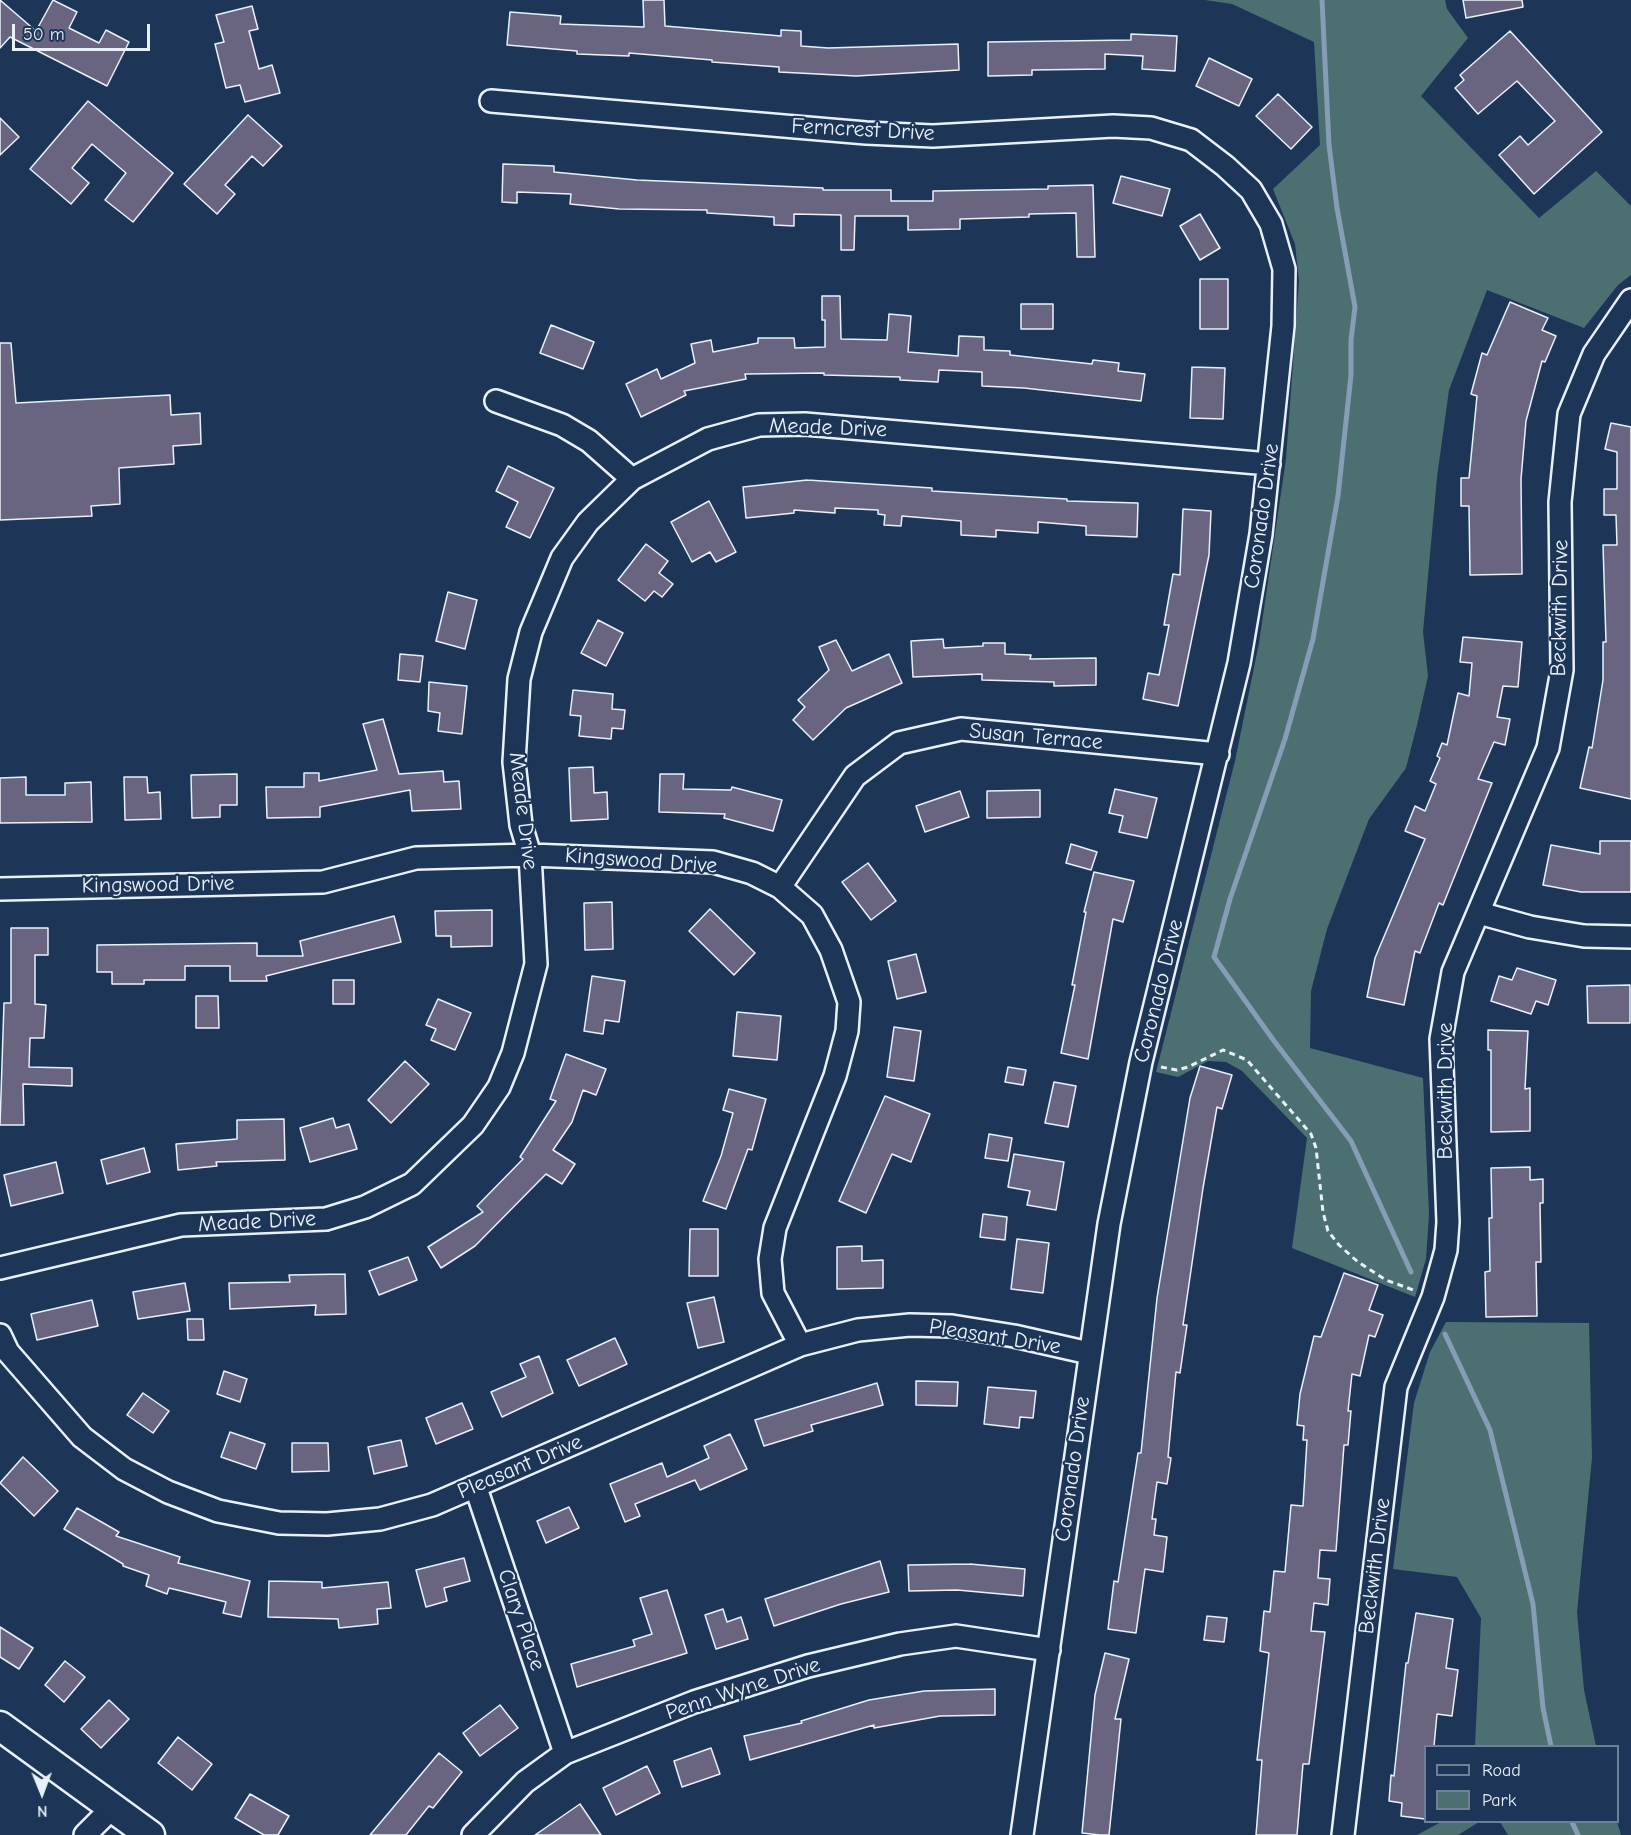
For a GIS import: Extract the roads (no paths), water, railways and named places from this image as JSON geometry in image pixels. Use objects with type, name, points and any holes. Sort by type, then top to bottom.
[{"type":"main road","points":[[0,1726],[150,1835]]},
{"type":"street","name":"Ferncrest Drive","points":[[491,101],[877,134],[933,136],[1113,126],[1151,128],[1191,140],[1226,166]]},
{"type":"street","name":"Coronado Drive","points":[[1022,1835],[1108,1224],[1141,1062],[1218,754],[1241,651],[1261,534],[1283,326],[1284,269],[1270,224],[1251,190],[1226,166]]},
{"type":"street","name":"Beckwith Drive","points":[[1342,1835],[1396,1387],[1433,1298],[1446,1250],[1448,1222],[1442,1039],[1453,972],[1548,747],[1560,681],[1560,502],[1569,414],[1594,354],[1631,300]]},
{"type":"street","points":[[496,401],[562,425],[589,441],[632,479]]},
{"type":"street","name":"Meade Drive","points":[[0,1268],[181,1225],[326,1219],[365,1207],[412,1184],[473,1125],[499,1087],[513,1053],[536,964],[530,855],[521,825],[514,762],[519,680],[531,632],[562,558],[588,522],[632,479],[708,439],[759,425],[805,424],[1269,464]]},
{"type":"street","name":"Susan Terrace","points":[[780,886],[855,776],[899,743],[961,729],[1218,754]]},
{"type":"street","name":"Kingswood Drive","points":[[0,889],[323,882],[416,858],[530,855],[713,862],[752,873],[780,886],[812,915],[831,950],[849,1002],[847,1031],[835,1076],[775,1228],[770,1259],[773,1293],[800,1345]]},
{"type":"street","points":[[1479,913],[1530,927],[1584,936],[1631,937]]},
{"type":"street","name":"Pleasant Drive","points":[[0,1335],[8,1352],[82,1437],[133,1474],[168,1492],[218,1511],[279,1522],[327,1524],[380,1519],[432,1505],[476,1488],[800,1345],[858,1330],[931,1325],[1014,1336],[1089,1353]]},
{"type":"street","name":"Clary Place","points":[[476,1488],[565,1753]]},
{"type":"street","name":"Penn Wyne Drive","points":[[472,1835],[525,1782],[565,1753],[694,1702],[808,1666],[900,1644],[956,1636],[1049,1650]]},
{"type":"street","points":[[85,1835],[113,1807]]},
{"type":"waterway","points":[[1322,0],[1329,145],[1337,208],[1355,307],[1351,340],[1351,375],[1338,496],[1313,639],[1285,739],[1230,899],[1214,957],[1274,1041],[1351,1141],[1411,1272]]},
{"type":"waterway","points":[[1445,1334],[1490,1430],[1533,1604],[1543,1708],[1551,1745]]},
{"type":"waterway","points":[[1572,1823],[1578,1835]]}]
